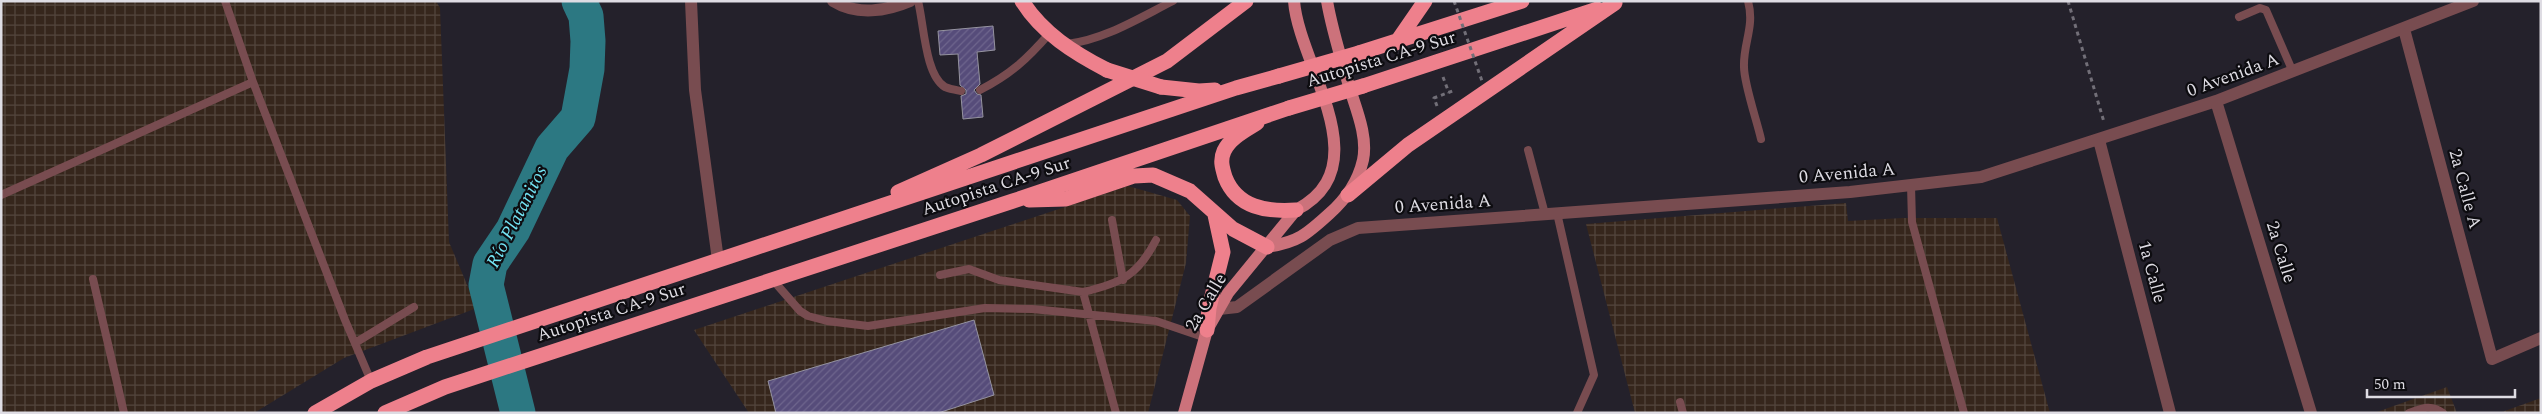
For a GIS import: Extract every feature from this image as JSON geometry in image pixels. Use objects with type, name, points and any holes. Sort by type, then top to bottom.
[{"type":"highway","points":[[1022,1],[1050,34],[1076,54],[1107,70],[1161,87],[1199,91],[1236,88]]},
{"type":"highway","points":[[855,215],[890,196],[981,155],[1167,61],[1246,1]]},
{"type":"highway","points":[[1396,43],[1425,1]]},
{"type":"highway","name":"Autopista CA-9 Sur","points":[[315,413],[371,381],[427,357],[1236,88],[1396,43],[1522,1]]},
{"type":"highway","name":"Autopista CA-9 Sur","points":[[385,413],[445,387],[1013,201],[1272,112],[1364,86],[1619,2]]},
{"type":"highway","points":[[1348,194],[1408,145],[1619,2]]},
{"type":"highway","points":[[1272,112],[1236,137],[1225,149],[1221,163],[1235,195],[1253,207],[1269,211],[1296,210]]},
{"type":"highway","points":[[1013,201],[1066,199],[1134,176],[1153,175],[1170,180],[1190,191],[1215,215],[1233,228],[1267,247]]},
{"type":"highway","points":[[1205,333],[1209,308],[1223,252],[1215,215]]},
{"type":"main road","name":"2a Calle","points":[[1184,413],[1205,333],[1218,309],[1296,210],[1309,204],[1331,176],[1335,143],[1320,86],[1295,19],[1294,1]]},
{"type":"main road","points":[[1267,247],[1289,244],[1304,236],[1348,194],[1363,159],[1362,127],[1332,27],[1327,1]]},
{"type":"street","points":[[691,1],[695,90],[718,260]]},
{"type":"street","points":[[833,1],[856,10],[875,11],[895,8],[910,1]]},
{"type":"street","name":"0 Avenida A","points":[[1218,309],[1237,308],[1330,240],[1350,230],[1850,192],[1981,177],[2216,101],[2473,1]]},
{"type":"street","name":"2a Calle A","points":[[2404,29],[2492,358],[2541,338]]},
{"type":"street","name":"2a Calle","points":[[2216,101],[2312,413]]},
{"type":"street","name":"1a Calle","points":[[2104,138],[2170,413]]},
{"type":"lane","points":[[225,1],[253,82],[371,381]]},
{"type":"lane","points":[[918,1],[930,63],[937,80],[946,88],[961,91]]},
{"type":"lane","points":[[1064,45],[1100,37],[1173,1]]},
{"type":"lane","points":[[1748,1],[1751,12],[1750,34],[1745,49],[1743,69],[1761,140]]},
{"type":"lane","points":[[2239,16],[2260,8],[2266,10],[2293,72]]},
{"type":"lane","points":[[980,90],[1006,76],[1026,60],[1050,34]]},
{"type":"lane","points":[[1,195],[253,82]]},
{"type":"lane","points":[[1528,150],[1551,214],[1594,375],[1577,413]]},
{"type":"lane","points":[[1911,185],[1912,222],[1964,413]]},
{"type":"lane","points":[[1112,220],[1123,280]]},
{"type":"lane","points":[[940,275],[969,269],[999,280],[1084,292],[1123,280],[1146,260],[1156,240]]},
{"type":"lane","points":[[93,279],[124,413]]},
{"type":"lane","points":[[772,280],[800,310],[808,316],[827,322],[868,326],[985,308],[1156,321],[1205,333]]},
{"type":"lane","points":[[1084,292],[1116,413]]},
{"type":"lane","points":[[355,343],[414,307]]},
{"type":"lane","points":[[1680,402],[1683,413]]},
{"type":"lane","points":[[2409,413],[2426,407],[2434,408],[2443,413]]},
{"type":"path","points":[[1454,1],[1482,81]]},
{"type":"path","points":[[2068,1],[2104,138]]},
{"type":"path","points":[[1434,98],[1458,90]]},
{"type":"shaded area","points":[[1,1],[436,1],[440,8],[449,242],[477,308],[344,358],[254,413],[1,413]]},
{"type":"shaded area","points":[[1128,186],[1177,200],[1190,216],[1186,263],[1148,413],[749,413],[694,330]]},
{"type":"shaded area","points":[[1846,203],[1848,221],[1903,218],[1997,218],[2050,413],[1635,413],[1586,224]]},
{"type":"shaded area","points":[[2447,387],[2457,413],[2374,413]]},
{"type":"shaded area","points":[[2541,398],[2541,413],[2499,413]]},
{"type":"building","points":[[993,26],[995,50],[977,52],[980,84],[974,90],[977,94],[981,95],[983,117],[963,119],[961,96],[966,94],[966,90],[960,85],[958,54],[940,55],[938,31]]},
{"type":"building","points":[[974,320],[994,395],[938,413],[776,413],[768,381]]},
{"type":"waterway","name":"Río Platanitos","points":[[518,413],[486,285],[490,264],[513,230],[552,148],[578,118],[587,69],[588,41],[586,16],[579,1]]}]
